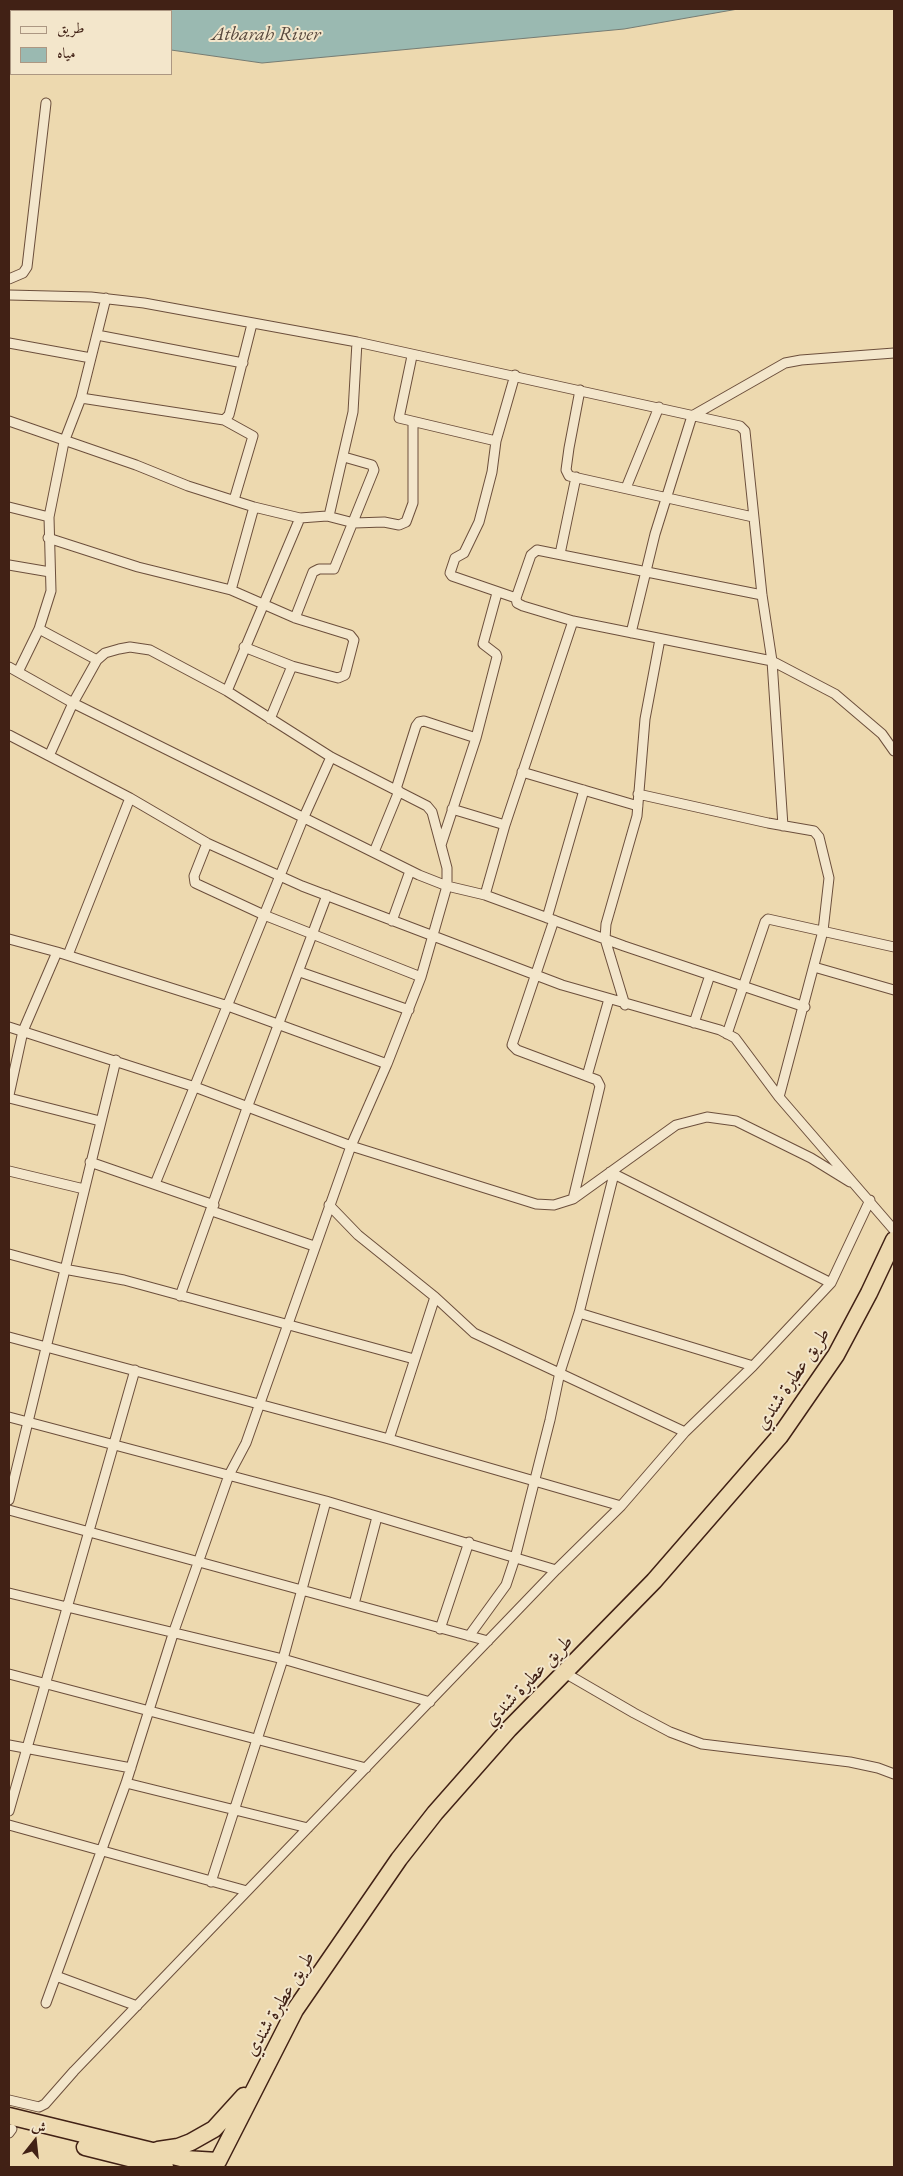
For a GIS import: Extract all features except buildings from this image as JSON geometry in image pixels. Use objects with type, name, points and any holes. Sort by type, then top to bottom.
[{"type":"highway","name":"طريق عطبرة شندي","points":[[216,2164],[295,2010],[399,1859],[435,1813],[509,1730],[654,1581],[780,1436],[836,1355],[869,1293],[894,1240]]},
{"type":"highway","points":[[147,2160],[214,2129],[259,2079]]},
{"type":"highway","points":[[10,2126],[147,2160],[165,2167]]},
{"type":"highway","points":[[147,2160],[185,2159],[216,2164]]},
{"type":"street","points":[[9,279],[23,273],[27,267],[46,103]]},
{"type":"street","points":[[9,295],[106,298],[144,303],[357,342],[412,356],[515,375],[740,426],[745,431],[762,595],[772,661],[783,826]]},
{"type":"street","points":[[18,672],[39,628],[51,591],[48,538],[49,517],[64,442],[81,398],[106,298]]},
{"type":"street","points":[[224,420],[229,415],[252,324]]},
{"type":"street","points":[[97,335],[243,363]]},
{"type":"street","points":[[329,516],[353,412],[357,342]]},
{"type":"street","points":[[9,343],[92,358]]},
{"type":"street","points":[[632,633],[645,571],[665,498],[692,416],[784,363],[894,353]]},
{"type":"street","points":[[412,356],[398,413],[399,418],[413,423],[496,441]]},
{"type":"street","points":[[515,375],[496,441],[492,472],[479,522],[464,553],[455,558],[450,573],[452,576],[516,598]]},
{"type":"street","points":[[580,390],[571,431],[566,470],[569,476],[753,517]]},
{"type":"street","points":[[81,398],[224,420],[252,436],[234,500]]},
{"type":"street","points":[[626,488],[659,408]]},
{"type":"street","points":[[9,421],[64,442],[254,507],[300,518],[329,516],[354,523],[384,522],[399,526],[406,522],[413,503],[413,423]]},
{"type":"street","points":[[295,618],[313,572],[319,568],[334,569],[354,523],[374,467],[344,457]]},
{"type":"street","points":[[560,554],[576,477]]},
{"type":"street","points":[[9,507],[49,517]]},
{"type":"street","points":[[231,590],[254,507]]},
{"type":"street","points":[[227,691],[262,604],[300,518]]},
{"type":"street","points":[[48,538],[138,567],[231,590],[295,618],[350,635],[354,640],[342,677],[292,666],[244,647]]},
{"type":"street","points":[[762,595],[537,550],[533,551],[516,598],[517,603],[523,606],[573,620],[660,640],[772,661],[835,694],[882,734],[894,751]]},
{"type":"street","points":[[9,565],[50,572]]},
{"type":"street","points":[[441,845],[476,738],[497,657],[496,654],[483,644],[498,592]]},
{"type":"street","points":[[484,895],[522,772],[573,620]]},
{"type":"street","points":[[39,628],[97,660]]},
{"type":"street","points":[[625,1004],[605,939],[608,914],[638,806],[645,719],[660,640]]},
{"type":"street","points":[[46,2003],[126,1783],[174,1631],[229,1475],[246,1443],[286,1324],[351,1146],[387,1064],[421,977],[447,886],[447,868],[432,812],[427,806],[331,757],[227,691],[150,650],[130,646],[119,648],[105,653],[97,660],[73,703],[49,756]]},
{"type":"street","points":[[270,719],[292,666]]},
{"type":"street","points":[[9,667],[73,703],[410,871],[447,886],[484,895],[605,939],[805,1006]]},
{"type":"street","points":[[374,852],[398,790],[416,726],[419,722],[424,721],[476,738]]},
{"type":"street","points":[[9,735],[130,798],[207,843],[281,876],[432,937],[534,975],[609,1000],[720,1030],[735,1038],[747,1051],[779,1097],[858,1186],[894,1230]]},
{"type":"street","points":[[155,1184],[331,757]]},
{"type":"street","points":[[522,772],[638,806]]},
{"type":"street","points":[[573,1199],[600,1086],[597,1080],[517,1050],[512,1044],[550,919],[584,790]]},
{"type":"street","points":[[638,794],[814,831],[823,845],[829,878],[823,931],[805,1006],[779,1097]]},
{"type":"street","points":[[68,955],[130,798]]},
{"type":"street","points":[[452,809],[505,825]]},
{"type":"street","points":[[207,843],[194,876],[195,883],[264,916],[421,977]]},
{"type":"street","points":[[392,921],[410,871]]},
{"type":"street","points":[[180,1296],[213,1208],[247,1108],[300,972],[327,895]]},
{"type":"street","points":[[727,1034],[745,986],[765,922],[768,919],[894,947]]},
{"type":"street","points":[[9,939],[68,955],[228,1006],[387,1064]]},
{"type":"street","points":[[57,952],[23,1031],[9,1097],[100,1121]]},
{"type":"street","points":[[814,967],[894,990]]},
{"type":"street","points":[[300,972],[409,1010]]},
{"type":"street","points":[[694,1023],[710,975]]},
{"type":"street","points":[[587,1076],[609,1000]]},
{"type":"street","points":[[9,1027],[195,1087],[351,1146],[536,1204],[554,1205],[573,1199],[676,1124],[707,1117],[736,1121],[811,1158],[858,1186]]},
{"type":"street","points":[[9,1500],[116,1060]]},
{"type":"street","points":[[90,1162],[155,1184],[314,1246]]},
{"type":"street","points":[[9,1171],[84,1189]]},
{"type":"street","points":[[611,1173],[831,1283]]},
{"type":"street","points":[[469,1636],[506,1584],[515,1558],[560,1372],[579,1313],[611,1173]]},
{"type":"street","points":[[9,2100],[39,2108],[45,2104],[556,1570],[621,1506],[685,1432],[753,1366],[831,1283],[870,1200]]},
{"type":"street","points":[[329,1205],[358,1235],[435,1297],[474,1333],[685,1432]]},
{"type":"street","points":[[9,1254],[64,1269],[124,1280],[414,1359]]},
{"type":"street","points":[[389,1439],[435,1297]]},
{"type":"street","points":[[579,1313],[753,1366]]},
{"type":"street","points":[[9,1337],[135,1370],[259,1406],[389,1439],[621,1506]]},
{"type":"street","points":[[9,1811],[135,1370]]},
{"type":"street","points":[[9,1417],[326,1501],[377,1518],[468,1542],[556,1570]]},
{"type":"street","points":[[211,1882],[283,1659],[326,1501]]},
{"type":"street","points":[[9,1510],[488,1641]]},
{"type":"street","points":[[354,1604],[377,1518]]},
{"type":"street","points":[[440,1629],[468,1542]]},
{"type":"street","points":[[9,1593],[67,1608],[174,1631],[283,1659],[430,1702]]},
{"type":"street","points":[[565,1673],[670,1732],[702,1744],[850,1762],[878,1768],[894,1774]]},
{"type":"street","points":[[9,1674],[366,1768]]},
{"type":"street","points":[[9,1745],[131,1768]]},
{"type":"street","points":[[126,1783],[308,1828]]},
{"type":"street","points":[[9,1825],[247,1891]]},
{"type":"street","points":[[56,1976],[137,2006]]},
{"type":"water","name":"Atbarah River","points":[[9,9],[738,9],[624,29],[262,63],[172,50],[172,10],[10,10],[9,28]]}]
